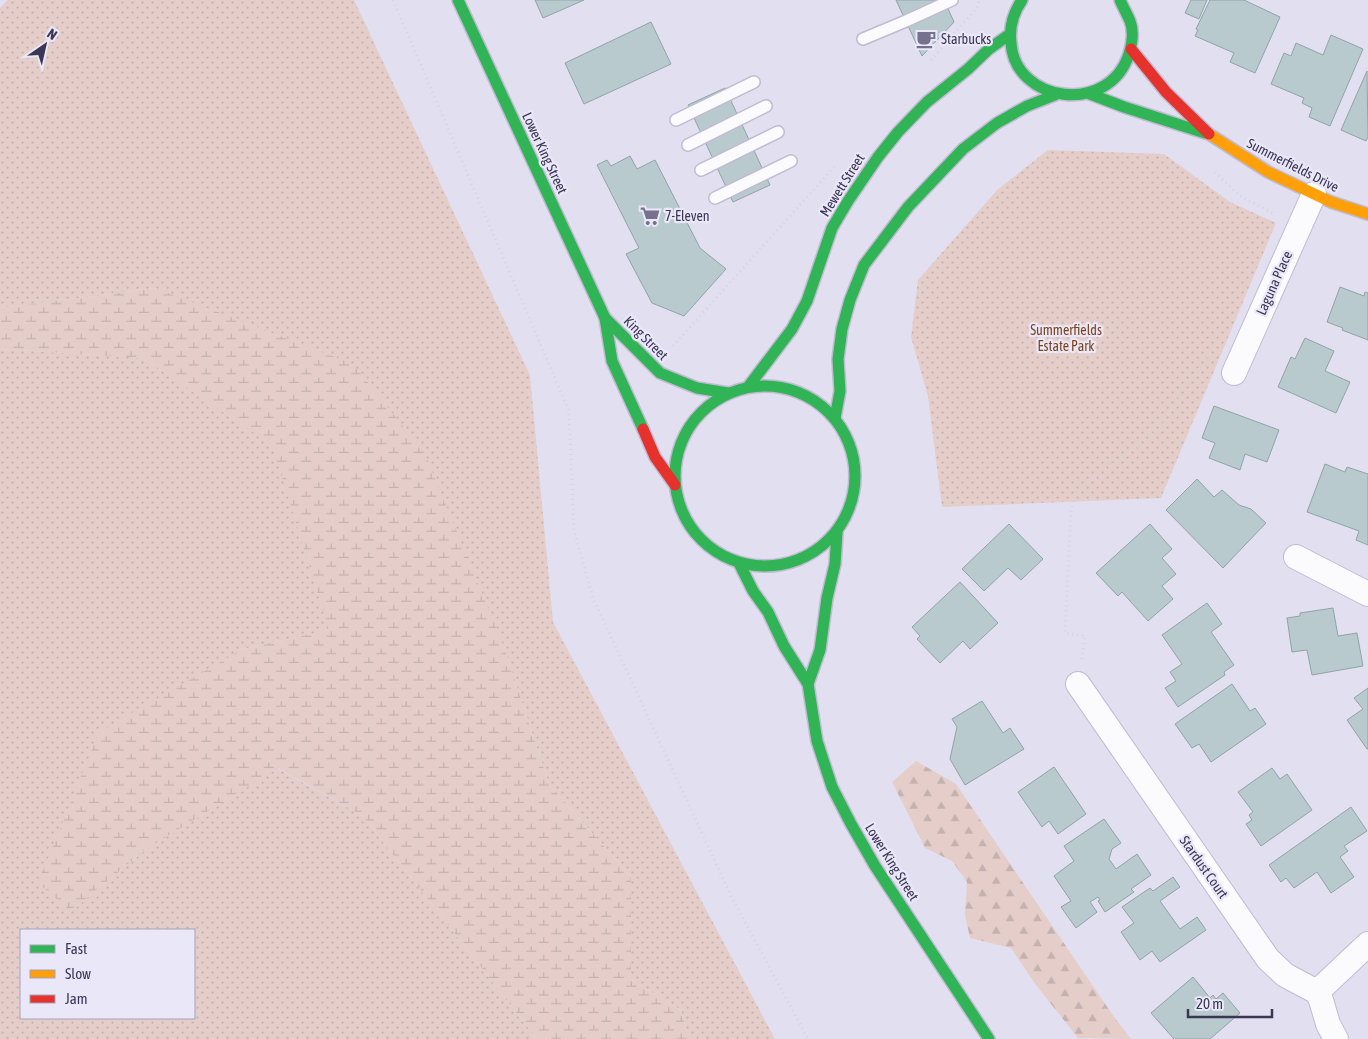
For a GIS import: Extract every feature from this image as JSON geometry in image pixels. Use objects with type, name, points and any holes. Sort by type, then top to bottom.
[{"type":"main road","name":"Lower King Street","points":[[458,0],[605,318]]},
{"type":"main road","points":[[1012,13],[1012,50],[1018,65],[1028,78],[1040,88],[1056,94],[1073,97],[1090,94],[1104,87],[1117,77],[1125,64],[1131,49],[1132,35],[1130,20],[1120,0]]},
{"type":"main road","points":[[1130,20],[1137,7]]},
{"type":"main road","name":"Mewett Street","points":[[748,387],[792,329],[806,301],[832,228],[878,157],[926,102],[968,69],[989,49],[1012,13]]},
{"type":"main road","name":"Summerfields Drive","points":[[1131,49],[1166,92],[1208,134],[1268,172],[1331,202],[1368,214]]},
{"type":"main road","points":[[835,418],[840,391],[838,359],[842,329],[850,300],[864,265],[908,207],[963,149],[997,123],[1027,106],[1056,94]]},
{"type":"main road","name":"Summerfields Drive","points":[[1090,94],[1208,134]]},
{"type":"main road","name":"King Street","points":[[605,318],[660,373],[697,388],[728,393]]},
{"type":"main road","name":"King Street","points":[[605,318],[612,361],[655,457],[675,484]]},
{"type":"main road","points":[[772,386],[796,391],[817,402],[835,418],[848,440],[855,463],[856,488],[850,512],[837,533],[817,552],[793,564],[766,567],[739,563],[715,552],[695,534],[681,511],[675,484],[676,462],[682,440],[693,421],[709,405],[728,393],[748,387],[772,386]]},
{"type":"main road","name":"Lower King Street","points":[[808,684],[820,650],[827,598],[835,564],[837,533]]},
{"type":"main road","name":"Lower King Street","points":[[739,563],[768,612],[784,646],[808,684],[818,741],[832,787],[850,824],[875,866],[989,1039]]},
{"type":"street","name":"Laguna Place","points":[[1234,373],[1314,194]]},
{"type":"street","points":[[1296,557],[1368,594]]},
{"type":"street","name":"Stardust Court","points":[[1078,684],[1268,959],[1284,975],[1317,992]]},
{"type":"street","points":[[1336,1039],[1328,1024],[1317,992],[1368,944]]},
{"type":"lane","points":[[863,39],[906,22],[952,0]]},
{"type":"lane","points":[[676,120],[754,82]]},
{"type":"lane","points":[[688,145],[766,106]]},
{"type":"lane","points":[[701,170],[778,132]]},
{"type":"lane","points":[[715,198],[791,161]]},
{"type":"path","points":[[393,0],[569,411],[574,531],[593,598],[732,898],[808,1039]]},
{"type":"path","points":[[927,64],[977,8],[979,0]]},
{"type":"path","points":[[1229,148],[1214,174],[1240,196],[1274,214],[1271,223]]},
{"type":"path","points":[[673,346],[841,160]]},
{"type":"path","points":[[1078,684],[1086,636],[1065,633],[1071,509],[1076,497],[1092,478],[1141,445],[1164,421],[1179,392],[1219,344]]},
{"type":"green space","points":[[8,0],[354,0],[530,375],[553,622],[775,1039],[689,1039],[681,1010],[631,979],[631,877],[549,784],[504,647],[156,288],[0,308],[0,8]]},
{"type":"green space","name":"Summerfields Estate Park","points":[[1048,150],[1164,154],[1230,202],[1276,223],[1161,498],[942,507],[928,396],[911,337],[918,280],[998,189]]},
{"type":"green space","points":[[155,288],[353,364],[425,454],[504,647],[549,784],[631,877],[631,979],[681,1010],[689,1039],[537,1039],[363,816],[278,768],[145,850],[71,911],[38,883],[99,732],[243,649],[329,630],[272,445],[143,358],[0,349],[0,308]]},
{"type":"green space","points":[[0,349],[143,358],[273,445],[330,630],[243,649],[71,911],[145,850],[277,768],[363,816],[537,1039],[0,1039]]},
{"type":"green space","points":[[916,761],[956,784],[1114,1017],[1131,1039],[1078,1038],[1036,985],[1011,948],[970,938],[965,915],[967,882],[952,861],[925,848],[892,782]]},
{"type":"building","points":[[535,0],[584,0],[543,18]]},
{"type":"building","name":"Starbucks","points":[[896,0],[944,0],[954,22],[922,56]]},
{"type":"building","points":[[1191,0],[1207,0],[1199,19],[1185,13]]},
{"type":"building","points":[[1210,0],[1244,0],[1280,17],[1255,73],[1230,62],[1234,53],[1195,36],[1198,30],[1196,29]]},
{"type":"building","points":[[651,22],[671,64],[584,104],[565,63]]},
{"type":"building","points":[[1331,35],[1363,49],[1330,126],[1309,117],[1312,108],[1302,103],[1304,98],[1271,84],[1284,53],[1291,56],[1296,43],[1323,55]]},
{"type":"building","points":[[1367,71],[1368,137],[1366,141],[1341,130]]},
{"type":"building","points":[[725,88],[770,185],[733,202],[688,105]]},
{"type":"building","points":[[630,156],[637,169],[655,160],[700,248],[726,269],[684,316],[652,303],[626,254],[639,248],[597,165],[607,160],[611,166]]},
{"type":"building","points":[[1340,287],[1364,296],[1365,292],[1368,293],[1368,340],[1327,322]]},
{"type":"building","points":[[1305,338],[1334,351],[1325,371],[1350,382],[1336,413],[1278,387],[1291,357],[1295,359]]},
{"type":"building","points":[[1214,406],[1279,430],[1267,462],[1245,454],[1240,470],[1209,458],[1215,443],[1202,438]]},
{"type":"building","points":[[1325,464],[1345,472],[1347,467],[1368,474],[1368,545],[1356,540],[1359,531],[1307,512]]},
{"type":"building","points":[[1197,479],[1214,497],[1222,490],[1239,505],[1251,509],[1266,523],[1223,568],[1166,510]]},
{"type":"building","points":[[1009,524],[1043,559],[1021,580],[1008,568],[984,591],[962,569]]},
{"type":"building","points":[[1150,524],[1172,549],[1162,558],[1176,574],[1162,586],[1173,599],[1148,621],[1122,592],[1118,596],[1096,573]]},
{"type":"building","points":[[960,582],[998,623],[970,649],[963,641],[940,663],[917,639],[920,636],[912,627]]},
{"type":"building","points":[[1207,603],[1222,624],[1211,632],[1234,665],[1224,672],[1225,675],[1178,707],[1165,688],[1176,681],[1170,672],[1182,664],[1162,635]]},
{"type":"building","points":[[1333,608],[1338,636],[1357,633],[1363,666],[1312,675],[1307,650],[1292,652],[1287,618],[1300,616],[1300,613]]},
{"type":"building","points":[[1232,684],[1250,711],[1255,708],[1266,724],[1211,762],[1199,744],[1192,748],[1175,724]]},
{"type":"building","points":[[1368,688],[1367,749],[1347,720],[1363,709],[1354,698]]},
{"type":"building","points":[[982,701],[1003,733],[1010,728],[1024,749],[965,785],[950,759],[957,727],[952,719]]},
{"type":"building","points":[[1054,767],[1086,814],[1058,834],[1049,821],[1042,827],[1018,792]]},
{"type":"building","points":[[1272,768],[1280,779],[1287,774],[1312,810],[1261,846],[1246,824],[1252,820],[1249,815],[1253,812],[1238,792]]},
{"type":"building","points":[[1351,807],[1367,831],[1344,846],[1348,851],[1340,857],[1354,877],[1331,893],[1317,872],[1294,888],[1286,878],[1281,882],[1269,865]]},
{"type":"building","points":[[1104,819],[1121,843],[1112,849],[1109,859],[1116,869],[1137,854],[1151,875],[1131,889],[1134,892],[1105,912],[1098,901],[1100,900],[1098,897],[1090,902],[1097,912],[1076,928],[1061,907],[1071,901],[1054,876],[1074,861],[1064,846]]},
{"type":"building","points":[[1173,877],[1180,887],[1160,901],[1180,929],[1197,917],[1206,930],[1160,962],[1152,951],[1140,960],[1121,932],[1134,923],[1122,907],[1150,888],[1153,891]]},
{"type":"building","points":[[1193,977],[1210,998],[1213,995],[1216,999],[1223,993],[1240,1013],[1210,1039],[1174,1039],[1151,1013]]},
{"type":"traffic: fast","points":[[458,0],[605,318],[612,361],[643,429]]},
{"type":"traffic: fast","points":[[1022,0],[1016,10],[1011,26],[1011,43],[1016,63],[1028,79],[1045,89],[1064,94],[1084,94],[1103,87],[1118,74],[1129,54],[1132,42],[1130,21],[1120,0]]},
{"type":"traffic: fast","points":[[748,387],[792,329],[807,301],[832,228],[878,157],[898,132],[927,102],[968,69],[989,49],[1010,34]]},
{"type":"traffic: fast","points":[[1090,94],[1205,133]]},
{"type":"traffic: fast","points":[[835,418],[840,391],[838,359],[842,329],[850,300],[864,265],[908,207],[963,149],[997,123],[1027,106],[1055,95]]},
{"type":"traffic: fast","points":[[605,318],[660,373],[697,388],[728,393]]},
{"type":"traffic: fast","points":[[774,386],[783,387],[808,396],[829,412],[845,433],[854,458],[855,476],[854,494],[845,519],[829,540],[808,556],[800,559],[783,565],[756,566],[747,565],[722,556],[695,533],[685,519],[676,494],[675,467],[676,458],[685,433],[708,406],[722,396],[747,387],[774,386]]},
{"type":"traffic: fast","points":[[808,684],[820,650],[827,598],[835,564],[837,533]]},
{"type":"traffic: fast","points":[[739,563],[753,591],[768,612],[784,646],[808,684],[817,741],[832,787],[851,824],[875,866],[989,1039]]},
{"type":"traffic: slow","points":[[1209,134],[1268,172],[1331,202],[1368,214]]},
{"type":"traffic: jam","points":[[1131,49],[1166,92],[1209,134]]},
{"type":"traffic: jam","points":[[643,429],[655,457],[675,485]]},
{"type":"place","name":"Starbucks","points":[[926,39]]},
{"type":"place","name":"7-Eleven","points":[[650,216]]}]
